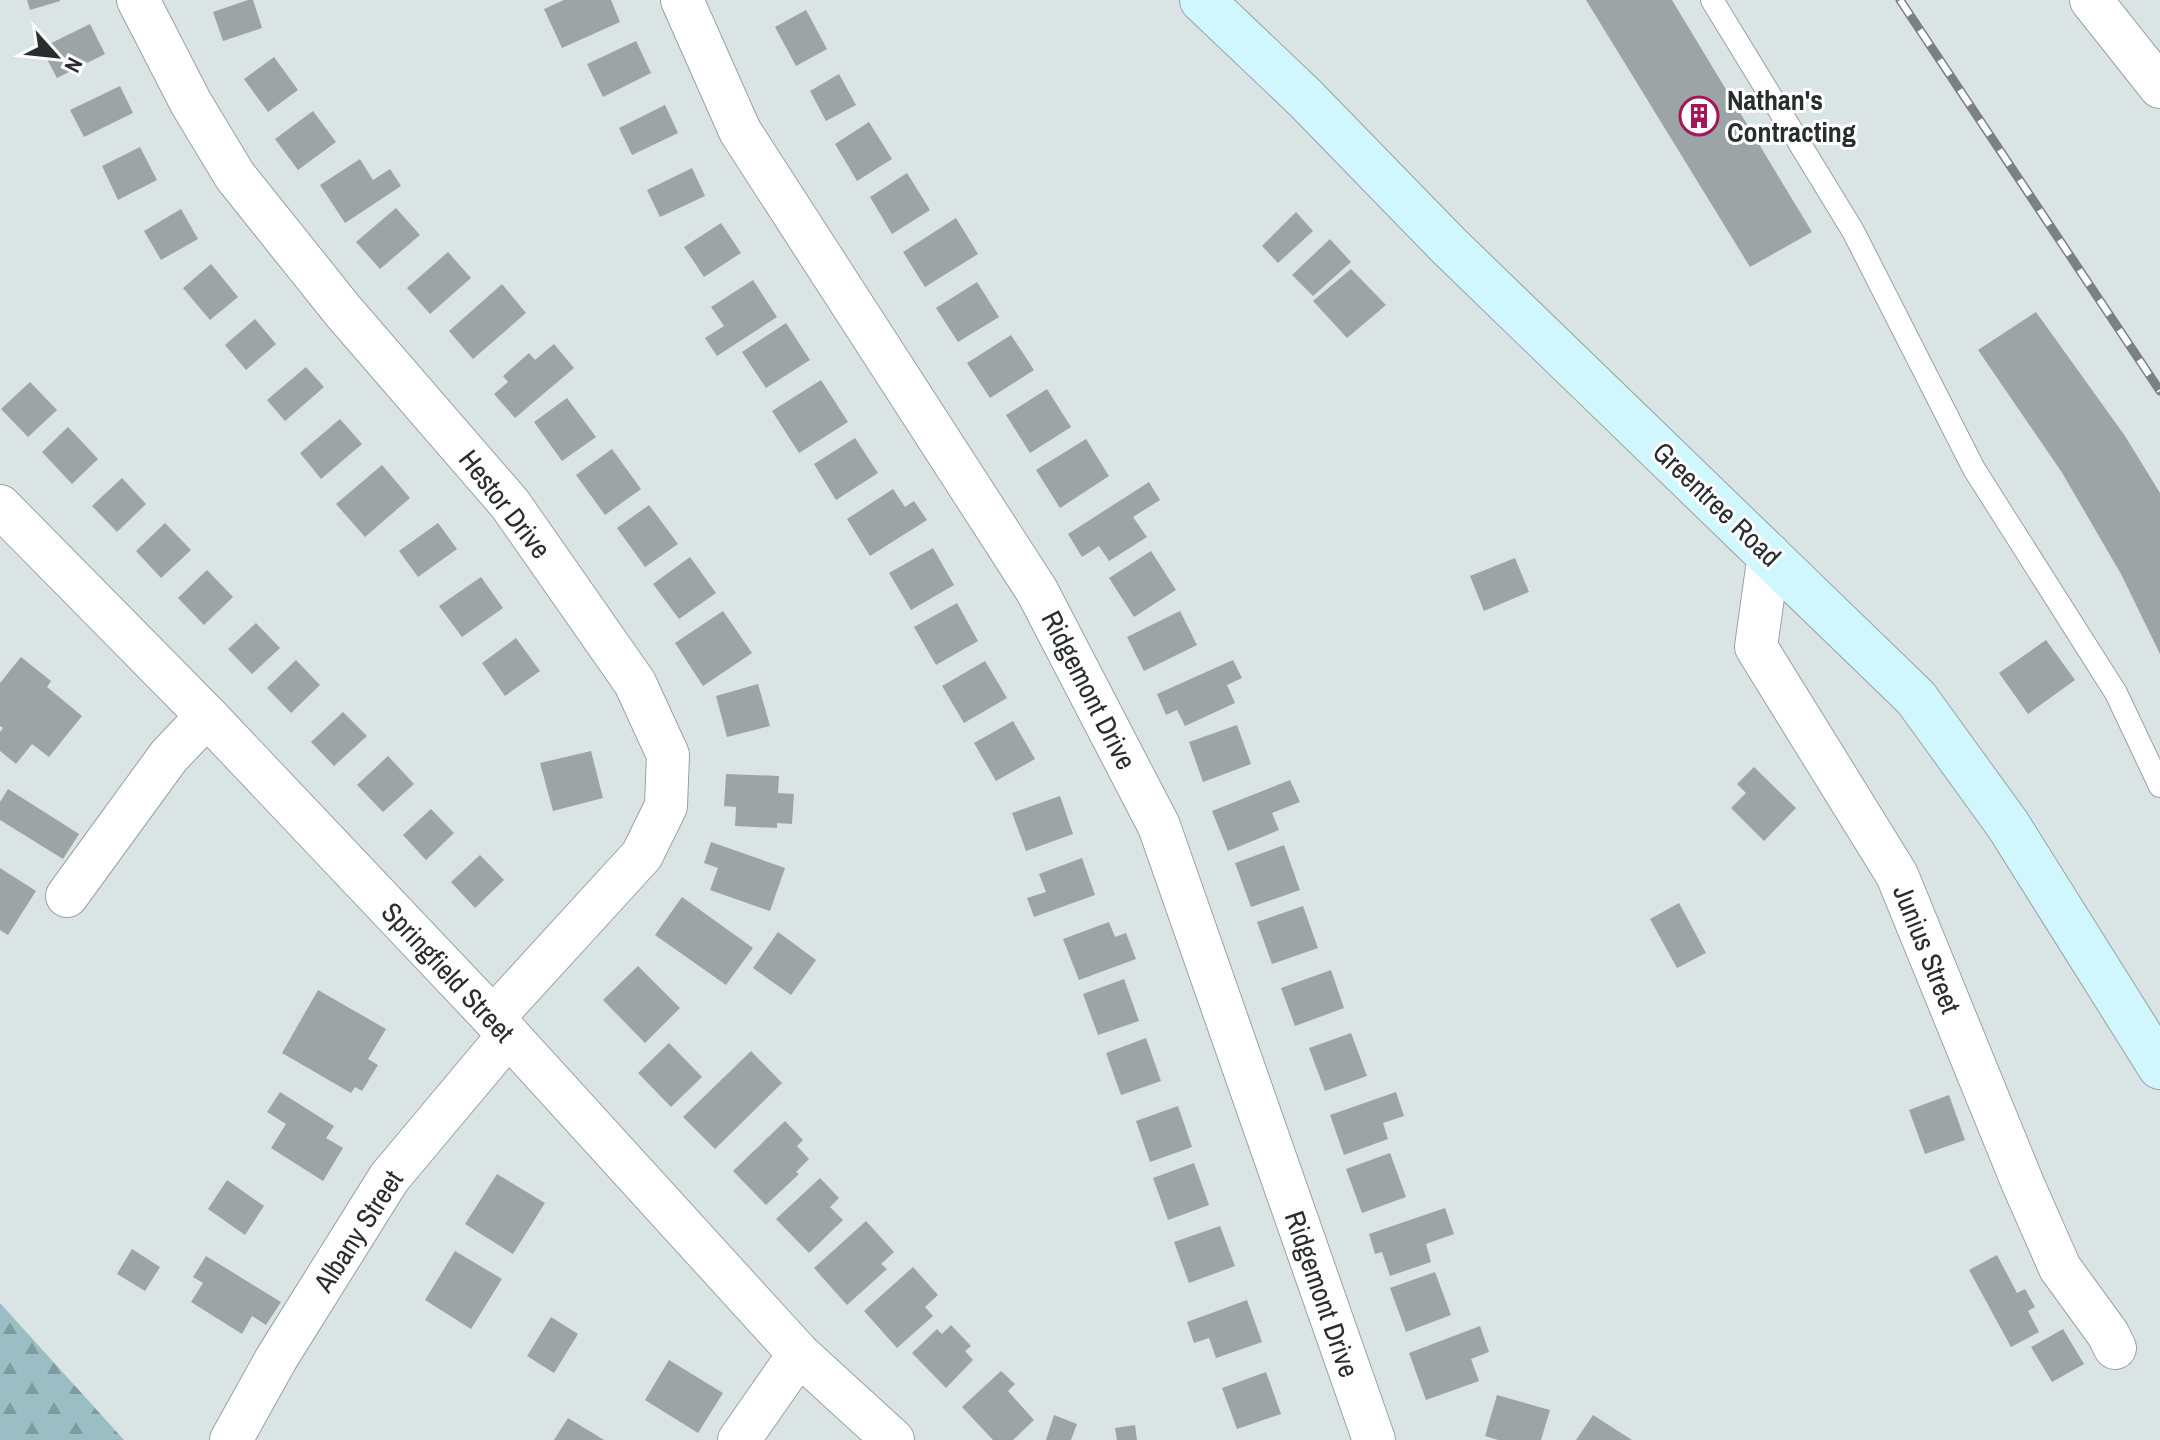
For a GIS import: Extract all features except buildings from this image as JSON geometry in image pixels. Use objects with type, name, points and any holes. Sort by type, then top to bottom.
[{"type":"main road","name":"Greentree Road","points":[[1202,0],[1305,98],[1449,246],[1916,698],[2008,825],[2160,1067]]},
{"type":"street","name":"Hestor Drive","points":[[138,0],[191,103],[235,176],[343,311],[510,504],[635,683],[668,755],[666,806],[642,855],[500,1028]]},
{"type":"street","name":"Ridgemont Drive","points":[[682,0],[740,131],[1037,591],[1159,826],[1374,1440]]},
{"type":"street","points":[[2091,0],[2160,87]]},
{"type":"street","name":"Springfield Street","points":[[0,506],[207,716],[500,1028],[799,1354],[893,1440]]},
{"type":"street","name":"Junius Street","points":[[1769,554],[1756,647],[1897,875],[2060,1268],[2115,1348]]},
{"type":"street","points":[[67,896],[169,756],[207,716]]},
{"type":"street","name":"Albany Street","points":[[231,1440],[276,1359],[389,1178],[500,1028]]},
{"type":"street","points":[[739,1440],[799,1354]]},
{"type":"lane","points":[[1712,0],[1853,231],[1974,469],[2116,693],[2160,786]]},
{"type":"green space","points":[[0,1303],[124,1440],[0,1440]]},
{"type":"railway","points":[[1900,0],[2160,391]]},
{"type":"place","name":"Nathan's Contracting","points":[[1699,116]]}]
